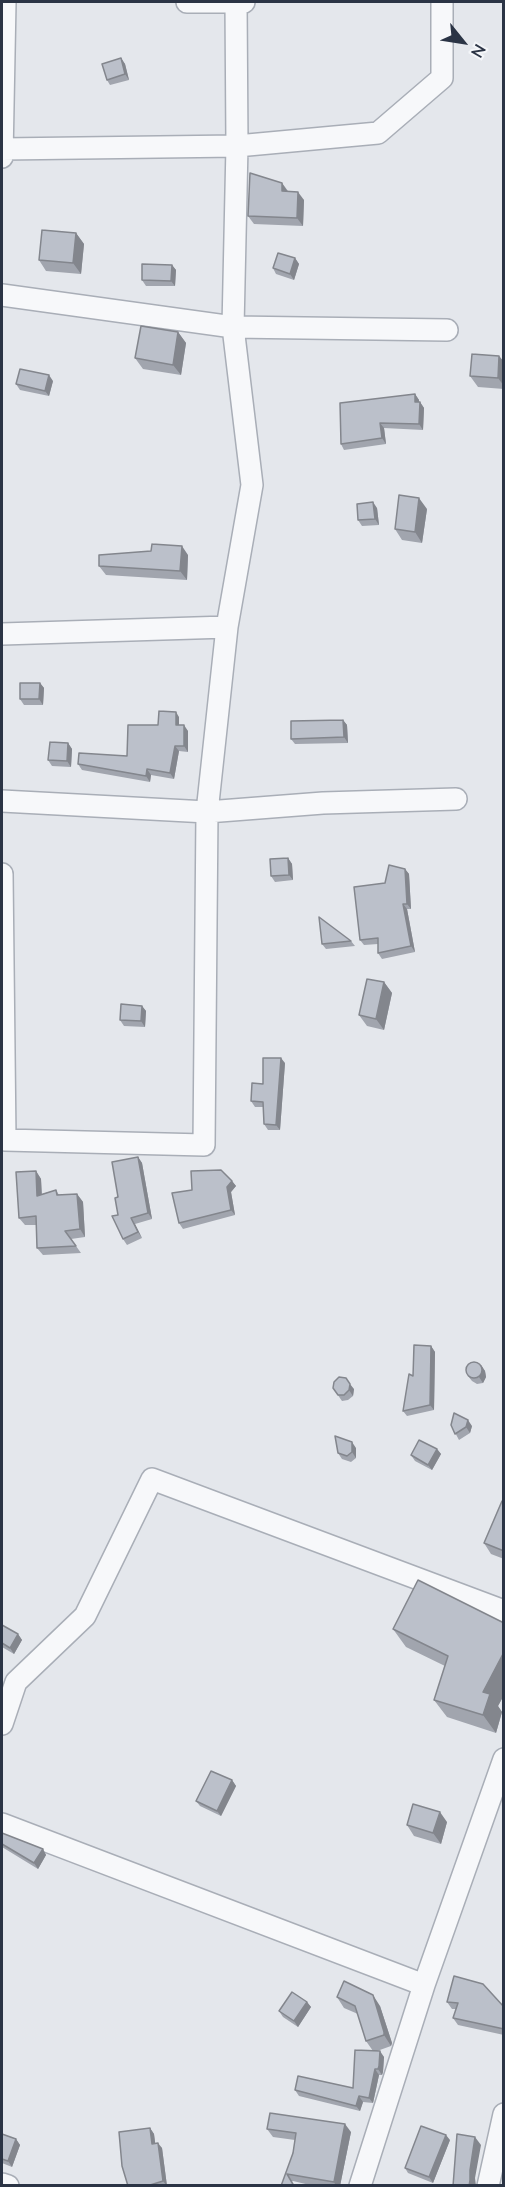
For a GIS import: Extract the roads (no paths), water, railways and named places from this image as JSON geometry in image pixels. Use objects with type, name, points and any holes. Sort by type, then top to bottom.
[{"type":"street","points":[[5,2],[2,153],[237,146],[378,133],[442,78],[442,2]]},
{"type":"street","points":[[187,2],[244,2]]},
{"type":"street","points":[[2,874],[3,1140],[204,1145],[207,812],[227,627],[252,485],[233,327],[237,146],[236,2]]},
{"type":"street","points":[[2,296],[233,327],[447,330]]},
{"type":"street","points":[[2,634],[227,627]]},
{"type":"street","points":[[2,801],[207,812],[323,803],[456,799]]},
{"type":"street","points":[[2,1724],[15,1682],[85,1616],[152,1479],[504,1611]]},
{"type":"street","points":[[360,2186],[424,1985],[504,1759]]},
{"type":"street","points":[[2,1824],[424,1985]]},
{"type":"street","points":[[488,2186],[504,2114]]},
{"type":"street","points":[[2,2184],[8,2186]]}]
